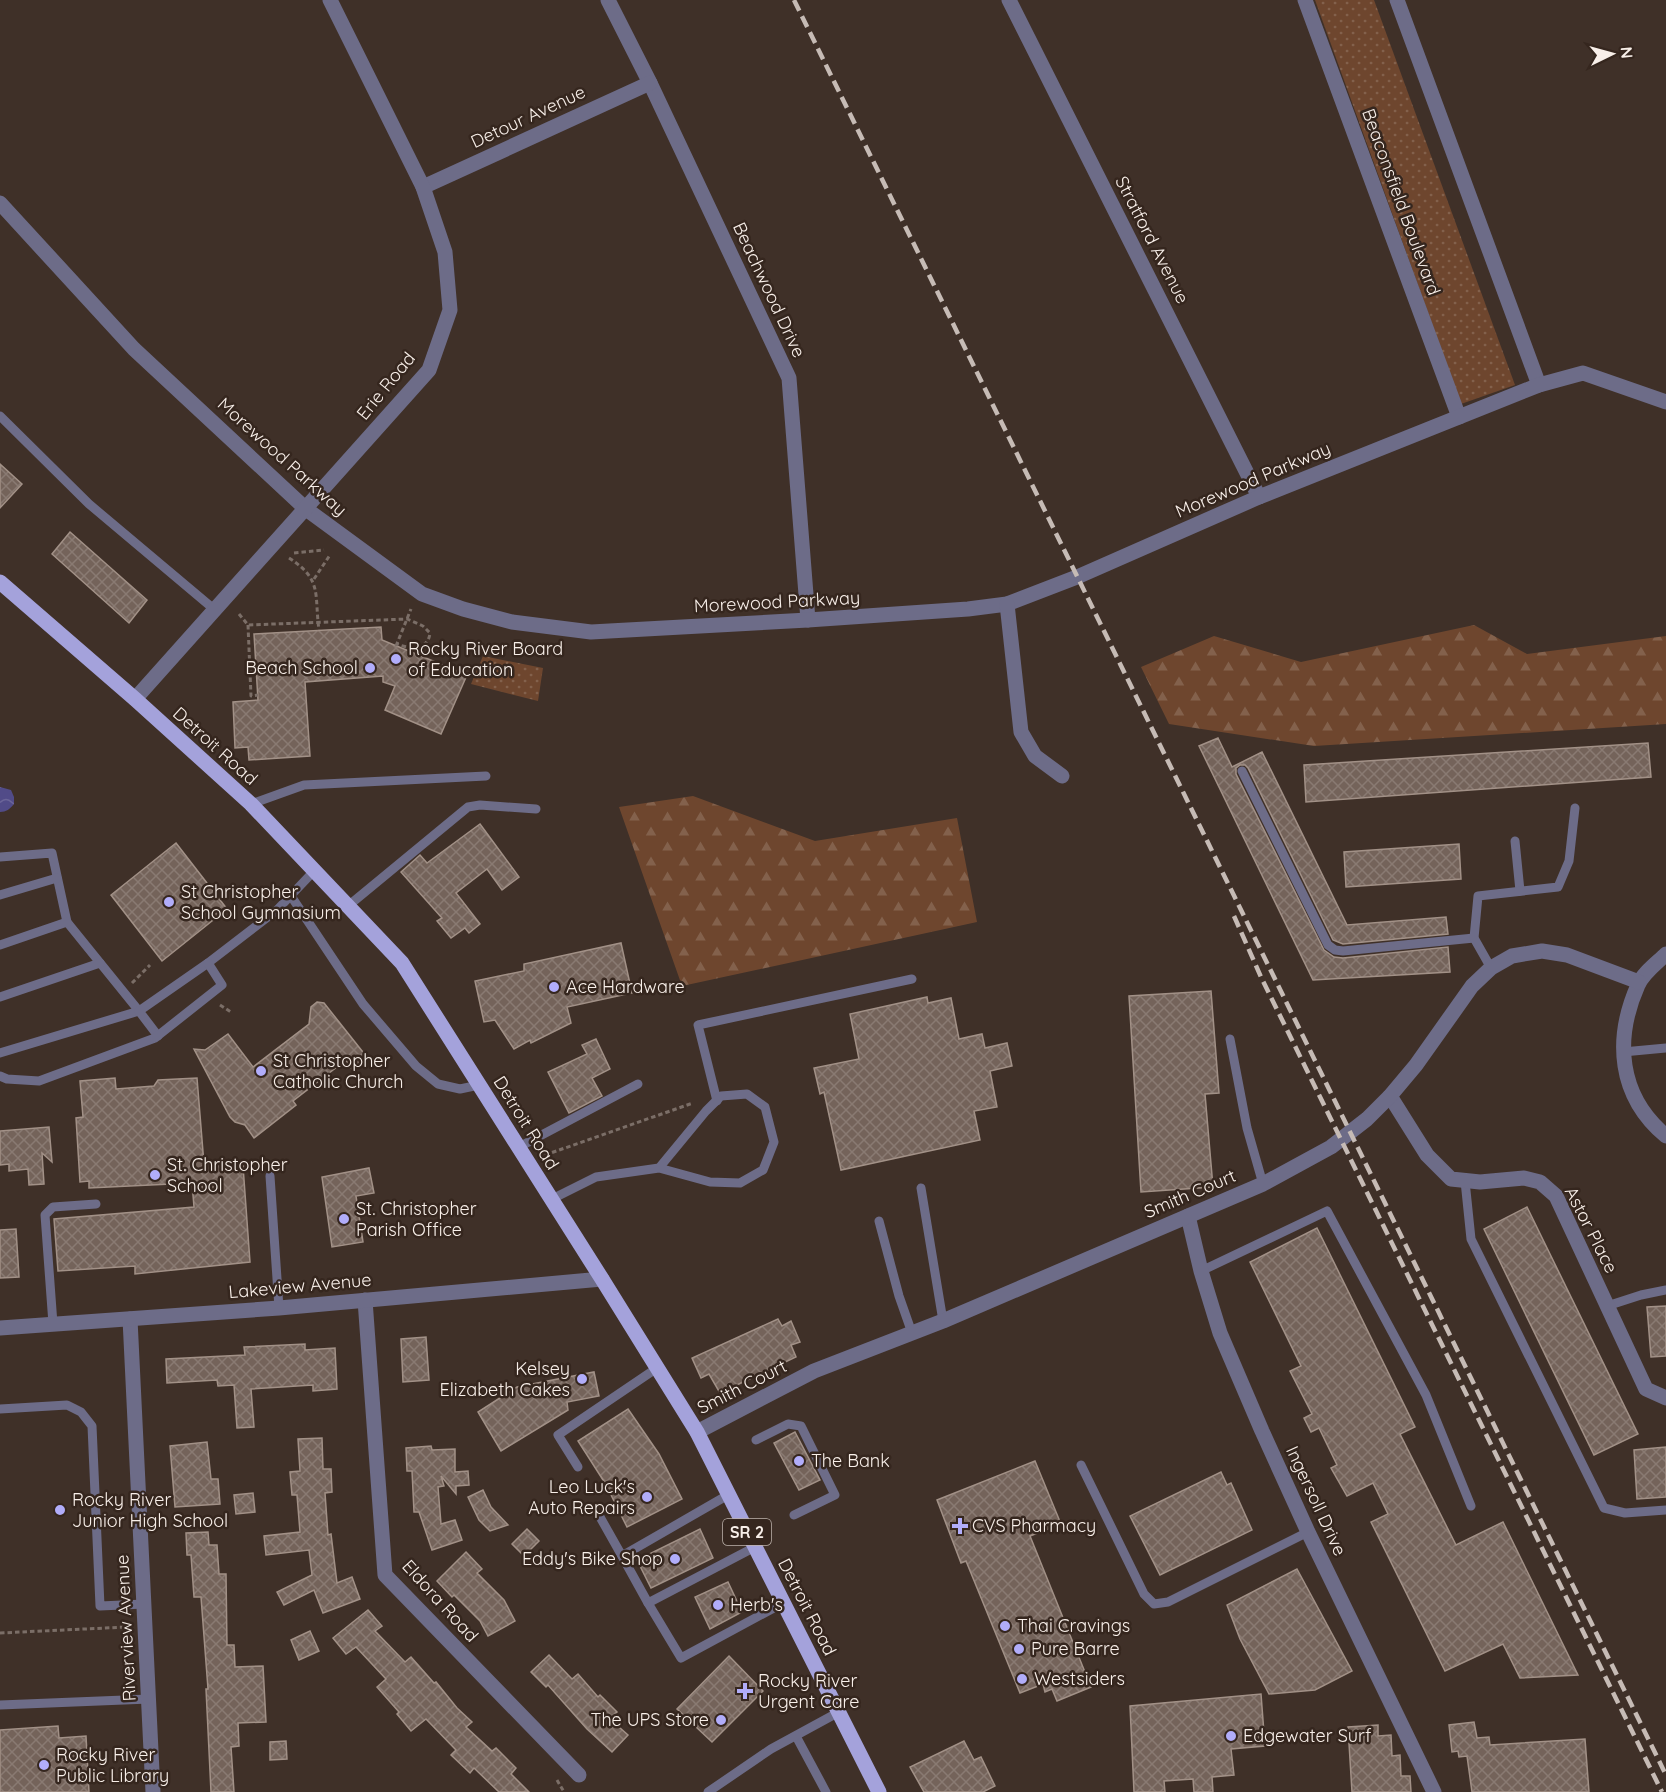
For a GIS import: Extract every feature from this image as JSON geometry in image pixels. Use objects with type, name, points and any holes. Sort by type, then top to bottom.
[{"type":"main road","name":"Detroit Road","points":[[0,582],[251,804],[402,963],[696,1432],[879,1792]]},
{"type":"street","name":"Erie Road","points":[[135,699],[429,370],[450,310],[445,252],[423,187],[330,0]]},
{"type":"street","name":"Beachwood Drive","points":[[608,0],[650,83],[789,378],[808,620]]},
{"type":"street","name":"Stratford Avenue","points":[[1010,0],[1259,497]]},
{"type":"street","name":"Beaconsfield Boulevard","points":[[1305,0],[1459,417]]},
{"type":"street","points":[[1397,0],[1539,386]]},
{"type":"street","name":"Detour Avenue","points":[[423,187],[650,83]]},
{"type":"street","name":"Morewood Parkway","points":[[0,203],[134,349],[306,509],[422,594],[463,609],[512,622],[591,632],[808,620],[968,609],[1007,604],[1077,577],[1259,497],[1539,386],[1583,373],[1666,402]]},
{"type":"street","points":[[1007,604],[1020,732],[1035,756],[1062,776]]},
{"type":"street","name":"Smith Court","points":[[696,1432],[814,1371],[912,1334],[1263,1184],[1331,1147],[1367,1119],[1390,1096],[1416,1065],[1472,986],[1491,968],[1512,956],[1542,951],[1566,956],[1639,982]]},
{"type":"street","points":[[1666,954],[1639,982],[1624,1028],[1623,1052],[1630,1090],[1654,1125],[1666,1136]]},
{"type":"street","name":"Astor Place","points":[[1390,1096],[1427,1155],[1451,1179],[1480,1182],[1524,1178],[1540,1182],[1556,1196],[1646,1389],[1666,1398]]},
{"type":"street","name":"Ingersoll Drive","points":[[1188,1216],[1201,1271],[1220,1333],[1308,1532],[1434,1792]]},
{"type":"street","name":"Lakeview Avenue","points":[[0,1328],[279,1308],[602,1279]]},
{"type":"street","name":"Eldora Road","points":[[365,1300],[386,1575],[579,1775]]},
{"type":"street","name":"Riverview Avenue","points":[[130,1318],[153,1792]]},
{"type":"lane","points":[[0,416],[89,504],[215,610]]},
{"type":"lane","points":[[1242,771],[1329,945],[1335,950],[1474,938]]},
{"type":"lane","points":[[251,804],[304,785],[486,776]]},
{"type":"lane","points":[[348,906],[468,807],[480,805],[536,809]]},
{"type":"lane","points":[[1491,968],[1474,938],[1478,896],[1558,887],[1569,861],[1575,808]]},
{"type":"lane","points":[[1515,841],[1520,891]]},
{"type":"lane","points":[[0,857],[52,853],[67,922],[158,1036]]},
{"type":"lane","points":[[0,1053],[139,1011],[208,963],[277,910],[314,871]]},
{"type":"lane","points":[[0,895],[57,878]]},
{"type":"lane","points":[[291,896],[363,1004],[416,1066],[438,1084],[460,1089],[479,1085]]},
{"type":"lane","points":[[0,945],[67,922]]},
{"type":"lane","points":[[0,997],[100,963]]},
{"type":"lane","points":[[0,1076],[7,1079],[39,1081],[158,1036],[222,985],[208,963]]},
{"type":"lane","points":[[717,1101],[698,1024],[912,979]]},
{"type":"lane","points":[[1230,1039],[1247,1128],[1263,1184]]},
{"type":"lane","points":[[1623,1052],[1666,1048]]},
{"type":"lane","points":[[519,1147],[638,1084]]},
{"type":"lane","points":[[552,1199],[596,1177],[659,1168],[710,1182],[740,1182],[763,1170],[774,1142],[765,1107],[747,1094],[721,1096],[659,1168]]},
{"type":"lane","points":[[270,1176],[279,1308]]},
{"type":"lane","points":[[1465,1181],[1471,1239],[1604,1508],[1625,1513],[1666,1510]]},
{"type":"lane","points":[[921,1188],[943,1321]]},
{"type":"lane","points":[[53,1324],[45,1215],[53,1207],[96,1204]]},
{"type":"lane","points":[[1201,1271],[1327,1211],[1426,1395],[1471,1506]]},
{"type":"lane","points":[[879,1221],[899,1296],[912,1334]]},
{"type":"lane","points":[[1607,1306],[1666,1290]]},
{"type":"lane","points":[[578,1467],[558,1435],[657,1368]]},
{"type":"lane","points":[[0,1409],[67,1405],[81,1412],[92,1426],[100,1606],[144,1604]]},
{"type":"lane","points":[[756,1440],[788,1424],[801,1426],[835,1495],[794,1515]]},
{"type":"lane","points":[[1081,1465],[1144,1594],[1154,1604],[1168,1602],[1308,1532]]},
{"type":"lane","points":[[622,1556],[728,1495]]},
{"type":"lane","points":[[600,1517],[681,1658],[783,1603]]},
{"type":"lane","points":[[648,1603],[755,1547]]},
{"type":"lane","points":[[0,1705],[148,1699]]},
{"type":"lane","points":[[708,1792],[771,1749],[838,1712]]},
{"type":"lane","points":[[796,1736],[826,1792]]},
{"type":"path","points":[[294,553],[324,550]]},
{"type":"path","points":[[314,579],[330,555]]},
{"type":"path","points":[[290,558],[305,568],[314,579],[319,630]]},
{"type":"path","points":[[248,625],[407,619],[423,626],[430,633],[429,639],[416,648],[397,645],[407,619],[411,609]]},
{"type":"path","points":[[239,614],[248,625],[251,696],[257,695],[256,700]]},
{"type":"path","points":[[123,992],[150,965]]},
{"type":"path","points":[[545,1155],[693,1103]]},
{"type":"path","points":[[0,1633],[127,1627]]},
{"type":"path","points":[[557,1780],[564,1792]]},
{"type":"green space","points":[[1315,0],[1374,0],[1515,385],[1461,404]]},
{"type":"green space","points":[[1474,625],[1527,654],[1666,636],[1666,724],[1314,746],[1169,724],[1141,667],[1214,636],[1301,662]]},
{"type":"green space","points":[[483,656],[543,668],[538,701],[471,684]]},
{"type":"green space","points":[[693,796],[815,841],[957,818],[977,922],[682,986],[619,807]]},
{"type":"water","points":[[0,787],[11,790],[14,804],[8,810],[0,812]]},
{"type":"building","points":[[0,464],[22,484],[0,508]]},
{"type":"building","points":[[70,532],[147,600],[129,623],[52,554]]},
{"type":"building","name":"Beach School","points":[[381,627],[382,640],[467,675],[441,734],[385,710],[395,686],[383,682],[383,676],[305,682],[310,756],[249,760],[248,747],[235,748],[233,702],[258,700],[254,634]]},
{"type":"building","points":[[1218,738],[1232,767],[1262,752],[1347,925],[1446,917],[1448,934],[1343,944],[1333,940],[1248,768],[1240,765],[1236,768],[1236,774],[1324,950],[1334,957],[1343,958],[1448,947],[1450,972],[1313,980],[1199,746]]},
{"type":"building","points":[[1648,743],[1651,777],[1306,802],[1304,765]]},
{"type":"building","points":[[480,824],[519,877],[502,890],[487,869],[456,893],[480,924],[469,933],[465,928],[451,938],[437,921],[442,918],[401,872],[420,855],[427,863]]},
{"type":"building","name":"St Christopher School Gymnasium","points":[[176,843],[227,909],[162,961],[111,895]]},
{"type":"building","points":[[1459,844],[1461,879],[1346,887],[1344,852]]},
{"type":"building","name":"Ace Hardware","points":[[621,943],[632,993],[567,1007],[571,1023],[514,1049],[495,1020],[484,1022],[475,981],[524,971],[524,964]]},
{"type":"building","points":[[1211,991],[1219,1093],[1205,1094],[1213,1187],[1141,1192],[1129,996]]},
{"type":"building","points":[[927,997],[928,1003],[951,998],[959,1039],[982,1034],[985,1048],[1007,1043],[1012,1066],[990,1071],[997,1107],[974,1111],[980,1140],[841,1170],[824,1092],[820,1094],[814,1068],[859,1059],[850,1014]]},
{"type":"building","name":"St Christopher Catholic Church","points":[[317,1002],[324,1003],[366,1056],[352,1069],[346,1060],[293,1101],[296,1105],[254,1138],[245,1125],[235,1122],[230,1117],[194,1049],[205,1050],[228,1034],[253,1067],[309,1024],[311,1007]]},
{"type":"building","points":[[596,1039],[610,1069],[592,1078],[602,1096],[569,1113],[548,1072],[587,1054],[582,1045]]},
{"type":"building","name":"St. Christopher School","points":[[115,1078],[116,1089],[154,1086],[158,1080],[197,1078],[204,1164],[226,1162],[227,1168],[243,1166],[250,1262],[135,1274],[135,1266],[58,1271],[54,1219],[194,1207],[192,1183],[89,1188],[89,1181],[80,1182],[76,1118],[83,1117],[80,1081]]},
{"type":"building","points":[[49,1127],[52,1162],[42,1153],[44,1184],[29,1185],[28,1169],[9,1171],[9,1164],[0,1165],[0,1131]]},
{"type":"building","name":"St. Christopher Parish Office","points":[[369,1168],[374,1193],[356,1196],[363,1242],[332,1247],[322,1177]]},
{"type":"building","points":[[1527,1207],[1638,1434],[1594,1455],[1484,1229]]},
{"type":"building","points":[[1317,1228],[1415,1427],[1400,1434],[1456,1545],[1503,1522],[1578,1675],[1520,1678],[1503,1644],[1445,1671],[1371,1522],[1388,1514],[1373,1483],[1347,1496],[1331,1468],[1337,1465],[1319,1428],[1311,1432],[1304,1418],[1312,1414],[1290,1371],[1301,1366],[1250,1262]]},
{"type":"building","points":[[16,1229],[19,1277],[0,1278],[0,1230]]},
{"type":"building","points":[[1666,1306],[1666,1356],[1651,1357],[1647,1307]]},
{"type":"building","points":[[778,1319],[782,1326],[791,1321],[800,1342],[791,1345],[796,1357],[720,1393],[709,1374],[701,1378],[692,1358]]},
{"type":"building","points":[[426,1337],[429,1380],[403,1382],[401,1339]]},
{"type":"building","points":[[305,1344],[305,1350],[335,1348],[337,1389],[313,1391],[313,1385],[251,1389],[254,1427],[237,1428],[234,1385],[218,1386],[217,1380],[167,1383],[166,1359],[245,1355],[244,1347]]},
{"type":"building","points":[[594,1372],[599,1396],[567,1402],[568,1410],[501,1451],[478,1412],[517,1387]]},
{"type":"building","points":[[628,1409],[659,1454],[682,1499],[627,1527],[612,1494],[578,1441]]},
{"type":"building","name":"The Bank","points":[[795,1432],[820,1480],[799,1490],[774,1443]]},
{"type":"building","points":[[322,1438],[323,1469],[331,1469],[332,1492],[325,1493],[328,1535],[331,1534],[337,1583],[352,1577],[360,1599],[323,1613],[314,1590],[284,1605],[277,1592],[312,1575],[309,1550],[266,1555],[264,1536],[300,1532],[297,1495],[292,1495],[290,1472],[300,1471],[298,1439]]},
{"type":"building","points":[[207,1442],[211,1479],[218,1479],[220,1504],[175,1507],[170,1446]]},
{"type":"building","points":[[431,1446],[432,1450],[455,1449],[455,1472],[468,1471],[469,1485],[456,1486],[456,1494],[441,1476],[444,1486],[438,1487],[441,1524],[455,1520],[462,1540],[432,1550],[419,1512],[414,1512],[412,1471],[407,1471],[406,1448]]},
{"type":"building","points":[[1666,1447],[1666,1497],[1637,1499],[1634,1450]]},
{"type":"building","points":[[1035,1461],[1061,1524],[1030,1536],[1091,1687],[1057,1701],[1052,1689],[1045,1692],[1043,1684],[1020,1693],[966,1561],[961,1563],[937,1500]]},
{"type":"building","points":[[1221,1472],[1227,1485],[1231,1483],[1252,1530],[1160,1575],[1130,1516]]},
{"type":"building","points":[[483,1490],[491,1507],[508,1525],[490,1531],[479,1520],[468,1497]]},
{"type":"building","points":[[253,1493],[255,1512],[236,1514],[234,1495]]},
{"type":"building","points":[[527,1529],[539,1541],[524,1556],[512,1544]]},
{"type":"building","name":"Eddy's Bike Shop","points":[[700,1529],[713,1558],[651,1588],[637,1560]]},
{"type":"building","points":[[208,1532],[209,1545],[217,1545],[219,1574],[226,1574],[227,1645],[234,1645],[235,1667],[263,1666],[266,1722],[238,1723],[239,1746],[231,1747],[234,1792],[211,1792],[206,1689],[208,1689],[201,1597],[194,1597],[191,1555],[187,1555],[186,1533]]},
{"type":"building","points":[[466,1552],[482,1569],[477,1573],[504,1600],[515,1621],[488,1636],[480,1621],[437,1581]]},
{"type":"building","points":[[1297,1569],[1352,1671],[1315,1690],[1269,1694],[1240,1639],[1227,1605]]},
{"type":"building","name":"Herb's","points":[[728,1582],[742,1612],[710,1629],[695,1597]]},
{"type":"building","points":[[368,1610],[382,1626],[375,1631],[405,1662],[411,1657],[434,1683],[436,1682],[472,1722],[466,1727],[492,1751],[496,1748],[516,1768],[511,1774],[529,1792],[499,1792],[474,1768],[470,1773],[451,1755],[456,1750],[426,1719],[411,1731],[397,1714],[399,1712],[377,1687],[386,1679],[356,1647],[346,1654],[333,1638]]},
{"type":"building","points":[[310,1631],[319,1651],[299,1660],[291,1640]]},
{"type":"building","points":[[549,1655],[572,1679],[578,1674],[598,1697],[600,1695],[617,1712],[610,1719],[628,1735],[612,1752],[587,1729],[548,1685],[546,1687],[531,1672]]},
{"type":"building","points":[[729,1656],[763,1691],[712,1742],[677,1709]]},
{"type":"building","points":[[1261,1694],[1265,1746],[1231,1749],[1234,1775],[1212,1777],[1213,1792],[1194,1792],[1193,1779],[1164,1781],[1165,1792],[1134,1792],[1130,1706]]},
{"type":"building","points":[[1474,1722],[1477,1738],[1489,1737],[1490,1745],[1585,1739],[1589,1792],[1472,1792],[1467,1756],[1459,1757],[1458,1751],[1452,1752],[1449,1725]]},
{"type":"building","points":[[1378,1725],[1378,1736],[1391,1735],[1392,1756],[1400,1755],[1401,1776],[1410,1776],[1411,1792],[1352,1792],[1348,1727]]},
{"type":"building","name":"Rocky River Public Library","points":[[58,1726],[59,1738],[86,1736],[89,1792],[0,1792],[0,1730]]},
{"type":"building","points":[[286,1741],[287,1759],[270,1760],[270,1742]]},
{"type":"building","points":[[964,1741],[974,1760],[981,1757],[995,1786],[983,1792],[924,1792],[910,1767]]},
{"type":"railway","points":[[794,0],[1666,1775]]},
{"type":"railway","points":[[1234,916],[1261,977],[1662,1792]]},
{"type":"place","name":"Rocky River Board of Education","points":[[396,659]]},
{"type":"place","name":"Beach School","points":[[370,668]]},
{"type":"place","name":"St Christopher School Gymnasium","points":[[169,902]]},
{"type":"place","name":"Ace Hardware","points":[[554,987]]},
{"type":"place","name":"St Christopher Catholic Church","points":[[261,1071]]},
{"type":"place","name":"St. Christopher School","points":[[155,1175]]},
{"type":"place","name":"St. Christopher Parish Office","points":[[344,1219]]},
{"type":"place","name":"Kelsey Elizabeth Cakes","points":[[582,1379]]},
{"type":"place","name":"The Bank","points":[[799,1461]]},
{"type":"place","name":"Leo Luck's Auto Repairs","points":[[647,1497]]},
{"type":"place","name":"Rocky River Junior High School","points":[[60,1510]]},
{"type":"place","name":"CVS Pharmacy","points":[[960,1526]]},
{"type":"place","name":"Eddy's Bike Shop","points":[[675,1559]]},
{"type":"place","name":"Herb's","points":[[718,1605]]},
{"type":"place","name":"Thai Cravings","points":[[1005,1626]]},
{"type":"place","name":"Pure Barre","points":[[1019,1649]]},
{"type":"place","name":"Westsiders","points":[[1022,1679]]},
{"type":"place","name":"Rocky River Urgent Care","points":[[745,1691]]},
{"type":"place","name":"The UPS Store","points":[[721,1720]]},
{"type":"place","name":"Edgewater Surf","points":[[1231,1736]]},
{"type":"place","name":"Rocky River Public Library","points":[[44,1765]]}]
